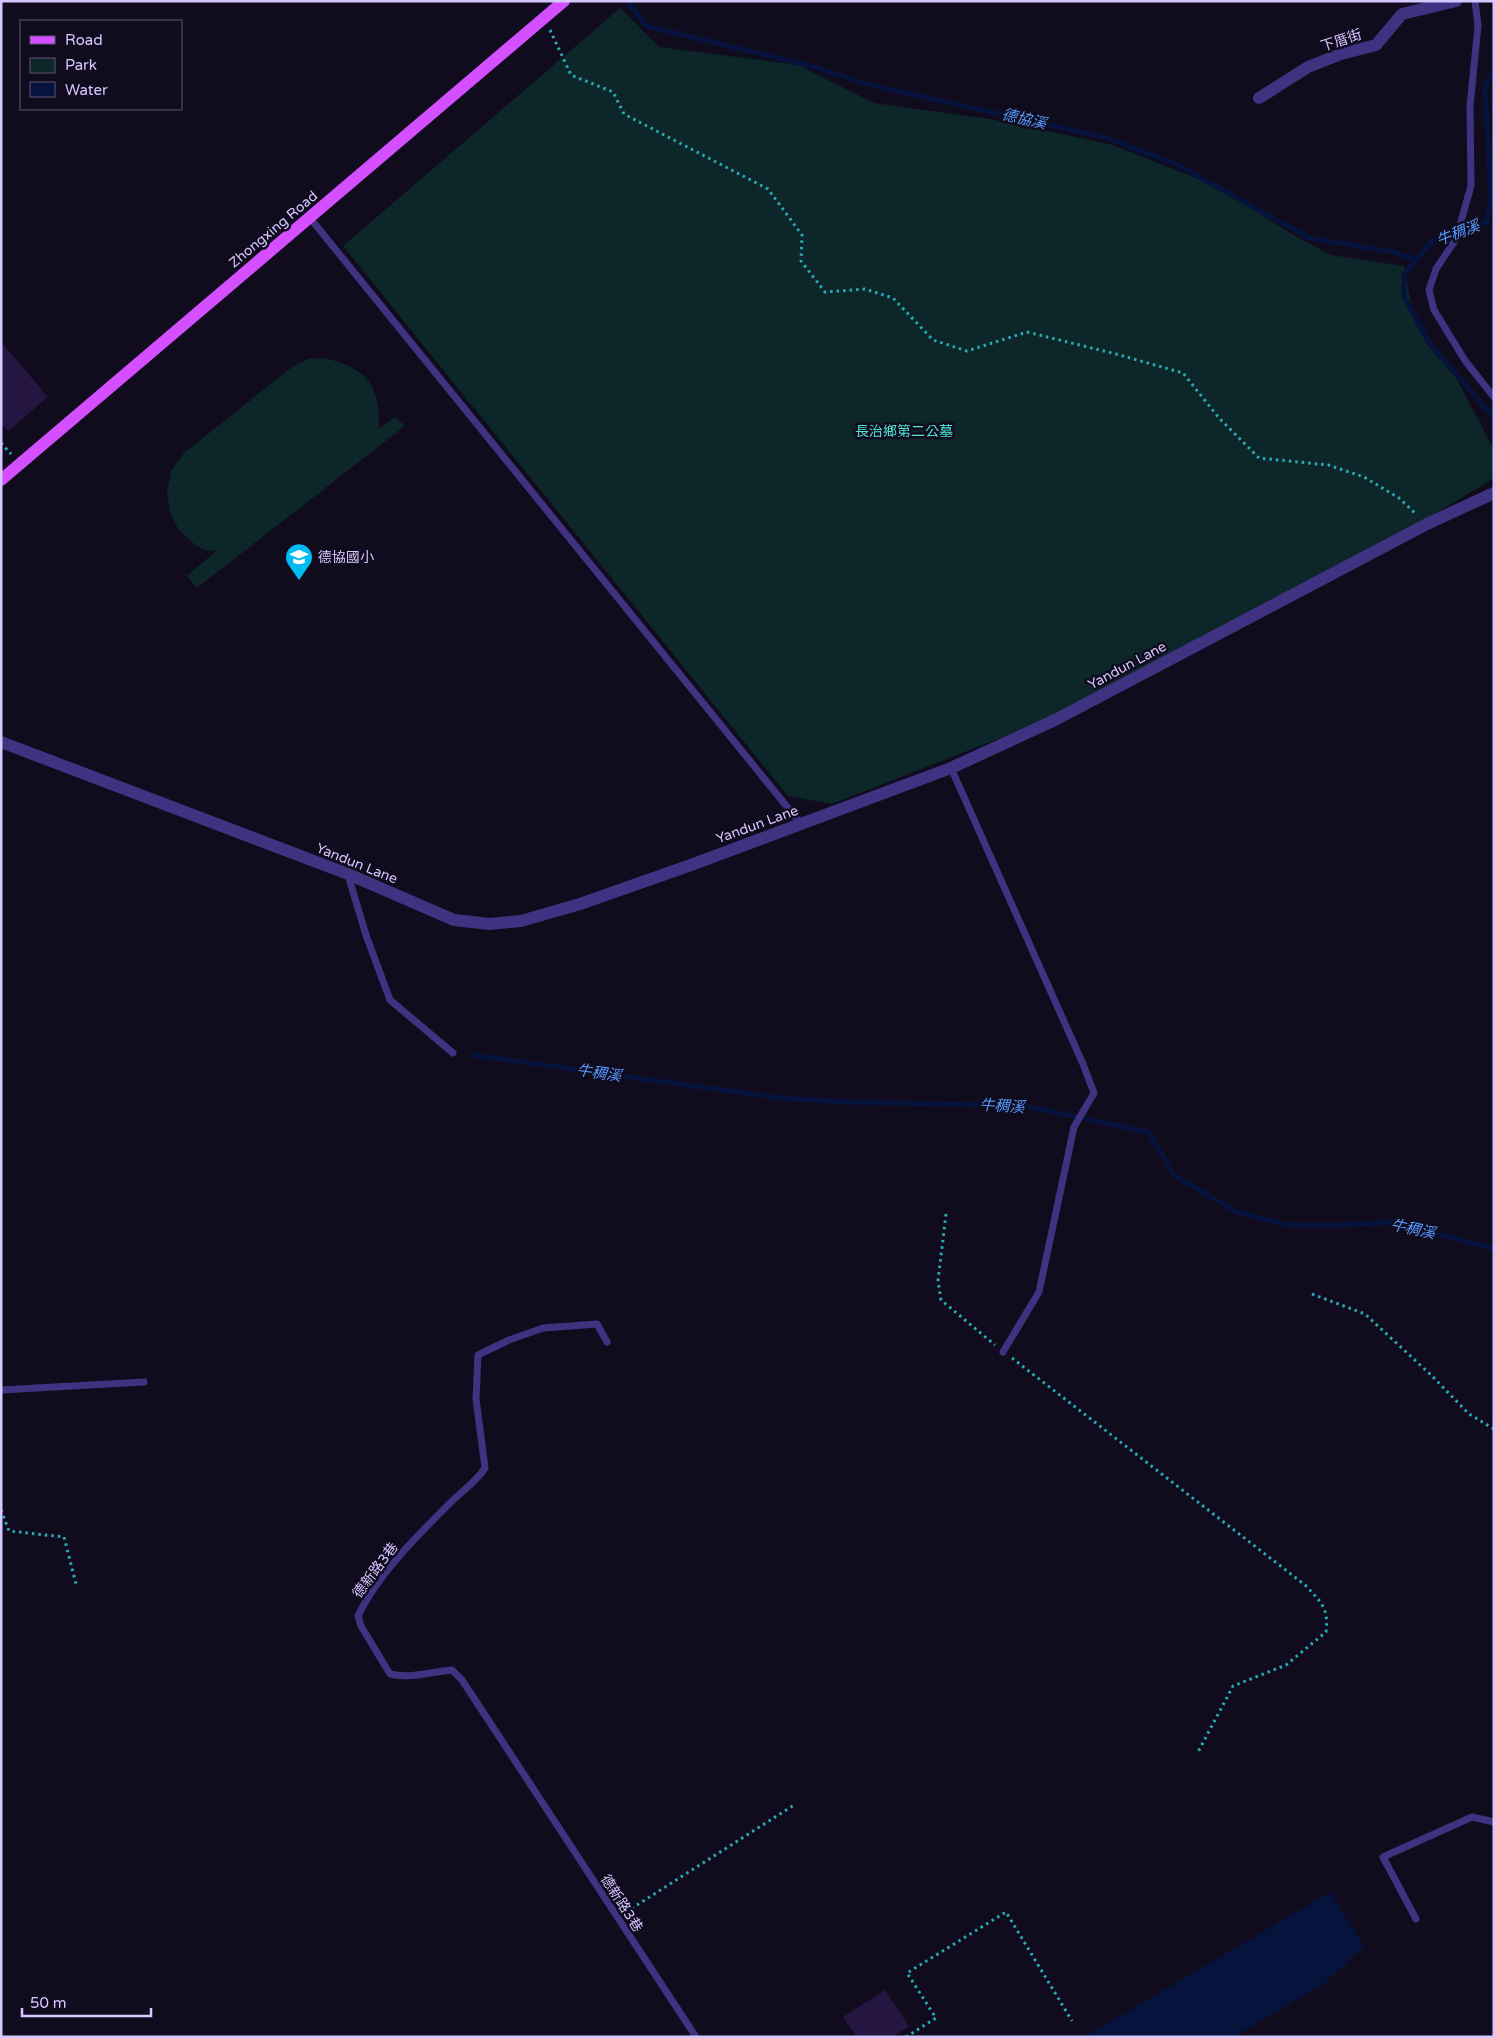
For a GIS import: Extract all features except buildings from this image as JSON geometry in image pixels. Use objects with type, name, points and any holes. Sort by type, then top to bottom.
[{"type":"main road","name":"Zhongxing Road","points":[[1,480],[564,1]]},
{"type":"street","name":"下厝街","points":[[1258,98],[1308,67],[1341,54],[1376,44],[1402,14],[1456,1]]},
{"type":"street","name":"Yandun Lane","points":[[1,742],[348,874],[454,920],[490,924],[513,922],[580,904],[951,768],[1056,720],[1427,524],[1494,493]]},
{"type":"lane","points":[[1475,1],[1478,26],[1470,106],[1471,186],[1456,239],[1436,269],[1429,290],[1434,310],[1466,362],[1494,397]]},
{"type":"lane","points":[[310,218],[801,824]]},
{"type":"lane","points":[[951,768],[1083,1064],[1094,1093],[1074,1127],[1039,1292],[1003,1352]]},
{"type":"lane","points":[[348,874],[366,935],[390,1000],[453,1053]]},
{"type":"lane","name":"德新路3巷","points":[[607,1342],[597,1324],[543,1328],[509,1340],[478,1355],[476,1398],[485,1468],[479,1478],[459,1494],[417,1535],[367,1596],[358,1616],[361,1626],[390,1674],[404,1678],[452,1670],[462,1680],[696,2037]]},
{"type":"lane","points":[[1,1390],[144,1382]]},
{"type":"lane","points":[[1416,1919],[1383,1857],[1472,1817],[1494,1822]]},
{"type":"path","points":[[544,18],[571,75],[613,92],[624,114],[768,189],[802,235],[801,261],[825,292],[864,289],[893,298],[932,340],[967,351],[1027,332],[1183,373],[1219,418],[1259,458],[1328,465],[1364,477],[1399,498],[1427,524]]},
{"type":"path","points":[[946,1214],[938,1281],[941,1300],[1003,1352],[1306,1585],[1323,1604],[1328,1617],[1326,1632],[1286,1665],[1233,1686],[1198,1752]]},
{"type":"path","points":[[1312,1294],[1365,1314],[1432,1376],[1469,1414],[1494,1429]]},
{"type":"path","points":[[1,1510],[9,1531],[64,1537],[76,1584]]},
{"type":"path","points":[[617,1917],[794,1806]]},
{"type":"path","points":[[906,2037],[936,2018],[907,1973],[1006,1912],[1072,2021]]},
{"type":"green space","name":"長治鄉第二公墓","points":[[620,8],[659,47],[798,65],[874,103],[990,119],[1113,145],[1216,186],[1290,233],[1331,255],[1404,266],[1413,314],[1459,383],[1494,450],[1494,478],[1410,529],[1046,720],[832,804],[788,796],[343,246]]},
{"type":"green space","points":[[325,358],[352,368],[368,381],[374,390],[377,401],[379,429],[395,417],[405,426],[197,588],[187,576],[216,551],[203,550],[178,529],[170,512],[167,492],[171,471],[184,453],[292,367],[309,359]]},
{"type":"water","points":[[1330,1892],[1364,1946],[1325,1983],[1234,2037],[1084,2037]]},
{"type":"waterway","name":"德協溪","points":[[627,1],[646,26],[815,67],[866,84],[1107,138],[1178,165],[1309,238],[1394,252],[1416,260]]},
{"type":"waterway","name":"牛稠溪","points":[[1494,73],[1485,86],[1491,196],[1487,222],[1432,241],[1404,274],[1404,296],[1429,343],[1494,418]]},
{"type":"waterway","name":"牛稠溪","points":[[472,1055],[780,1098],[847,1102],[1025,1106],[1148,1132],[1175,1176],[1237,1212],[1287,1225],[1342,1225],[1395,1222],[1494,1249]]},
{"type":"place","name":"德協國小","points":[[299,581]]}]
